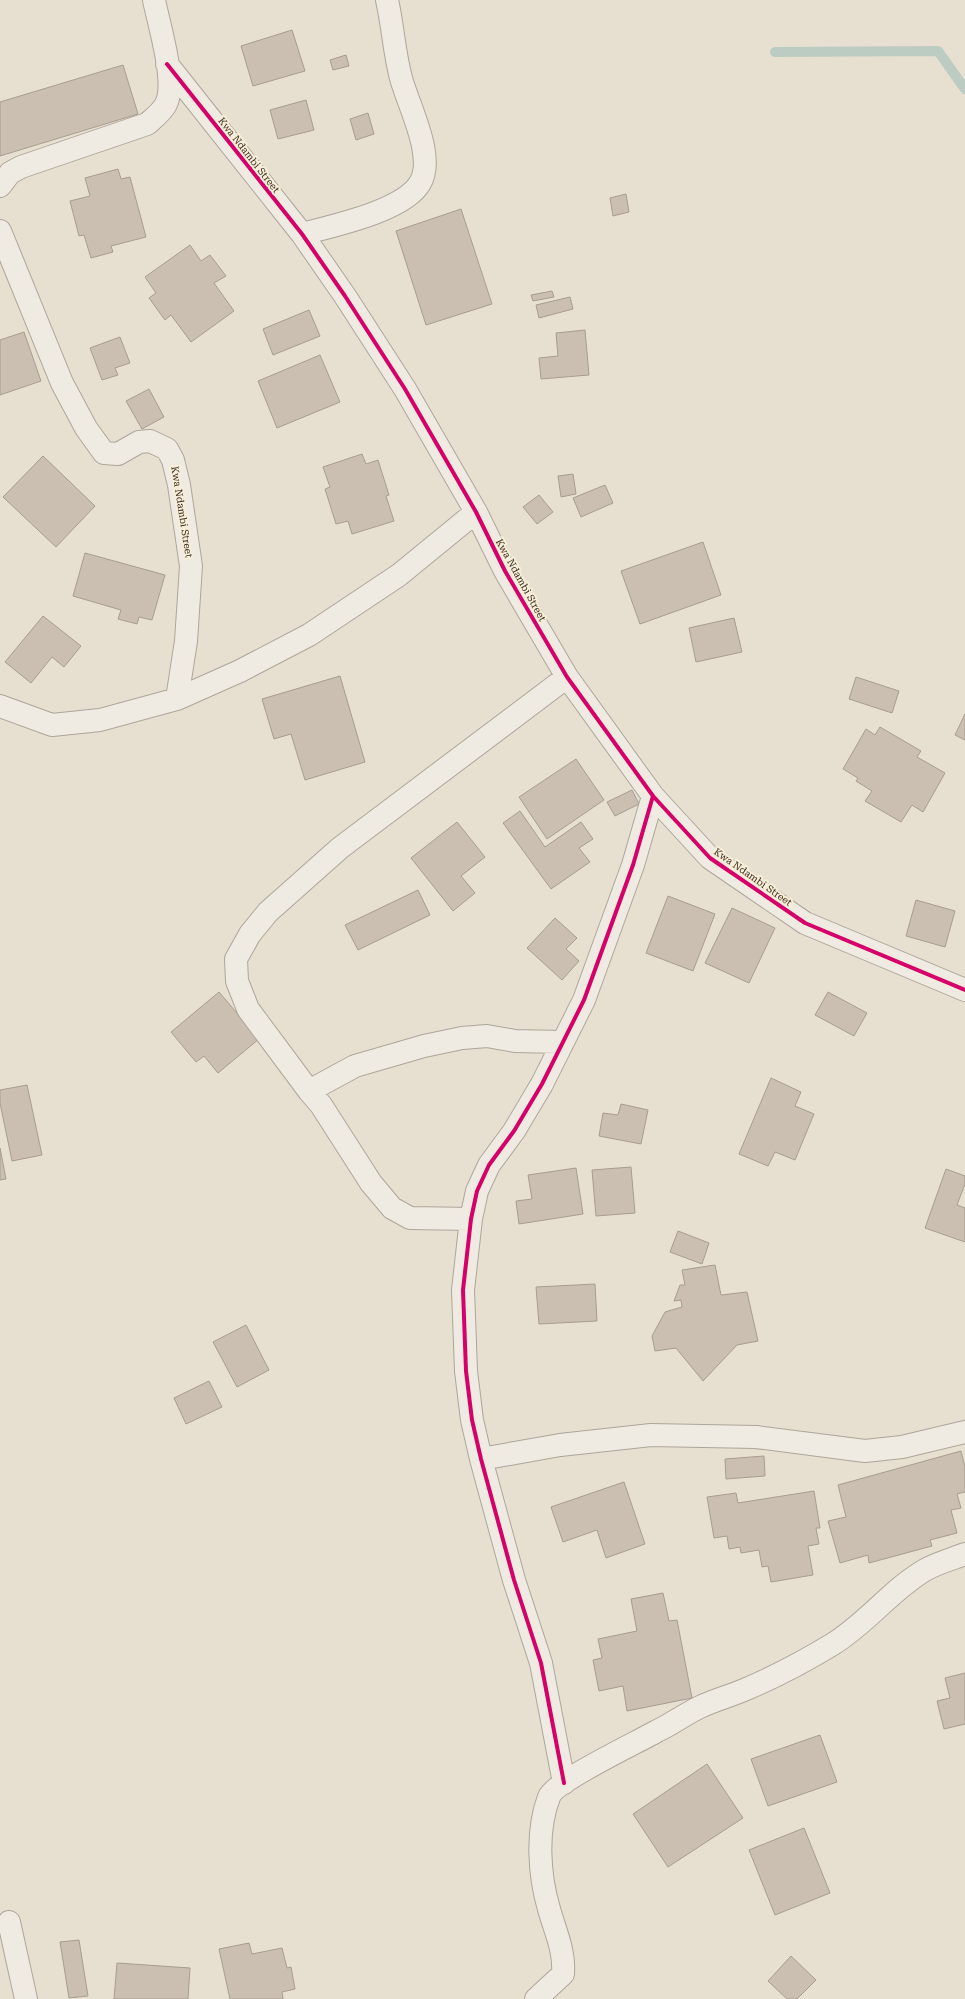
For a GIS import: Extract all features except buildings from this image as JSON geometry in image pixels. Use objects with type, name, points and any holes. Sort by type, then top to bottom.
[{"type":"street","name":"Kwa Ndambi Street","points":[[0,186],[10,173],[22,167],[147,124],[158,115],[166,104],[170,91],[170,77],[166,64],[154,0]]},
{"type":"street","points":[[302,234],[377,212],[408,197],[421,183],[425,165],[423,144],[401,79],[387,0]]},
{"type":"street","name":"Kwa Ndambi Street","points":[[166,64],[302,234],[345,296],[405,389],[476,512],[505,571],[567,677],[653,796],[710,858],[805,923],[965,990]]},
{"type":"street","name":"Kwa Ndambi Street","points":[[0,231],[62,382],[86,428],[99,448],[104,452],[118,454],[144,440],[150,441],[167,449],[174,460],[179,485],[190,566],[186,640],[177,699]]},
{"type":"street","points":[[0,706],[52,725],[100,720],[177,699],[240,671],[309,635],[399,575],[476,512]]},
{"type":"street","points":[[471,1219],[410,1218],[392,1208],[371,1183],[321,1105],[248,1009],[237,981],[236,959],[250,934],[268,912],[340,848],[567,677]]},
{"type":"street","points":[[564,1783],[541,1663],[514,1580],[480,1459],[472,1420],[466,1371],[463,1290],[471,1219],[477,1191],[489,1165],[514,1131],[538,1091],[561,1042],[584,1000],[633,865],[653,796]]},
{"type":"street","points":[[309,1091],[355,1066],[424,1046],[462,1038],[487,1036],[515,1041],[561,1042]]},
{"type":"street","points":[[480,1459],[560,1445],[651,1435],[756,1437],[865,1451],[902,1447],[965,1432]]},
{"type":"street","points":[[536,1999],[563,1974],[564,1963],[559,1938],[549,1910],[542,1882],[541,1841],[544,1811],[550,1795],[564,1783],[600,1761],[701,1706],[764,1682],[802,1662],[835,1642],[863,1622],[904,1585],[924,1570],[965,1554]]},
{"type":"street","points":[[9,1922],[26,1999]]},
{"type":"waterway","points":[[775,52],[938,51],[965,89]]},
{"type":"cycle path","points":[[167,64],[302,234],[345,296],[405,389],[476,512],[505,571],[567,677],[653,796],[710,858],[805,923],[965,990]]},
{"type":"cycle path","points":[[564,1783],[541,1663],[514,1580],[472,1420],[466,1371],[463,1290],[471,1219],[477,1191],[489,1165],[514,1131],[542,1084],[584,1000],[633,865],[653,796]]}]
